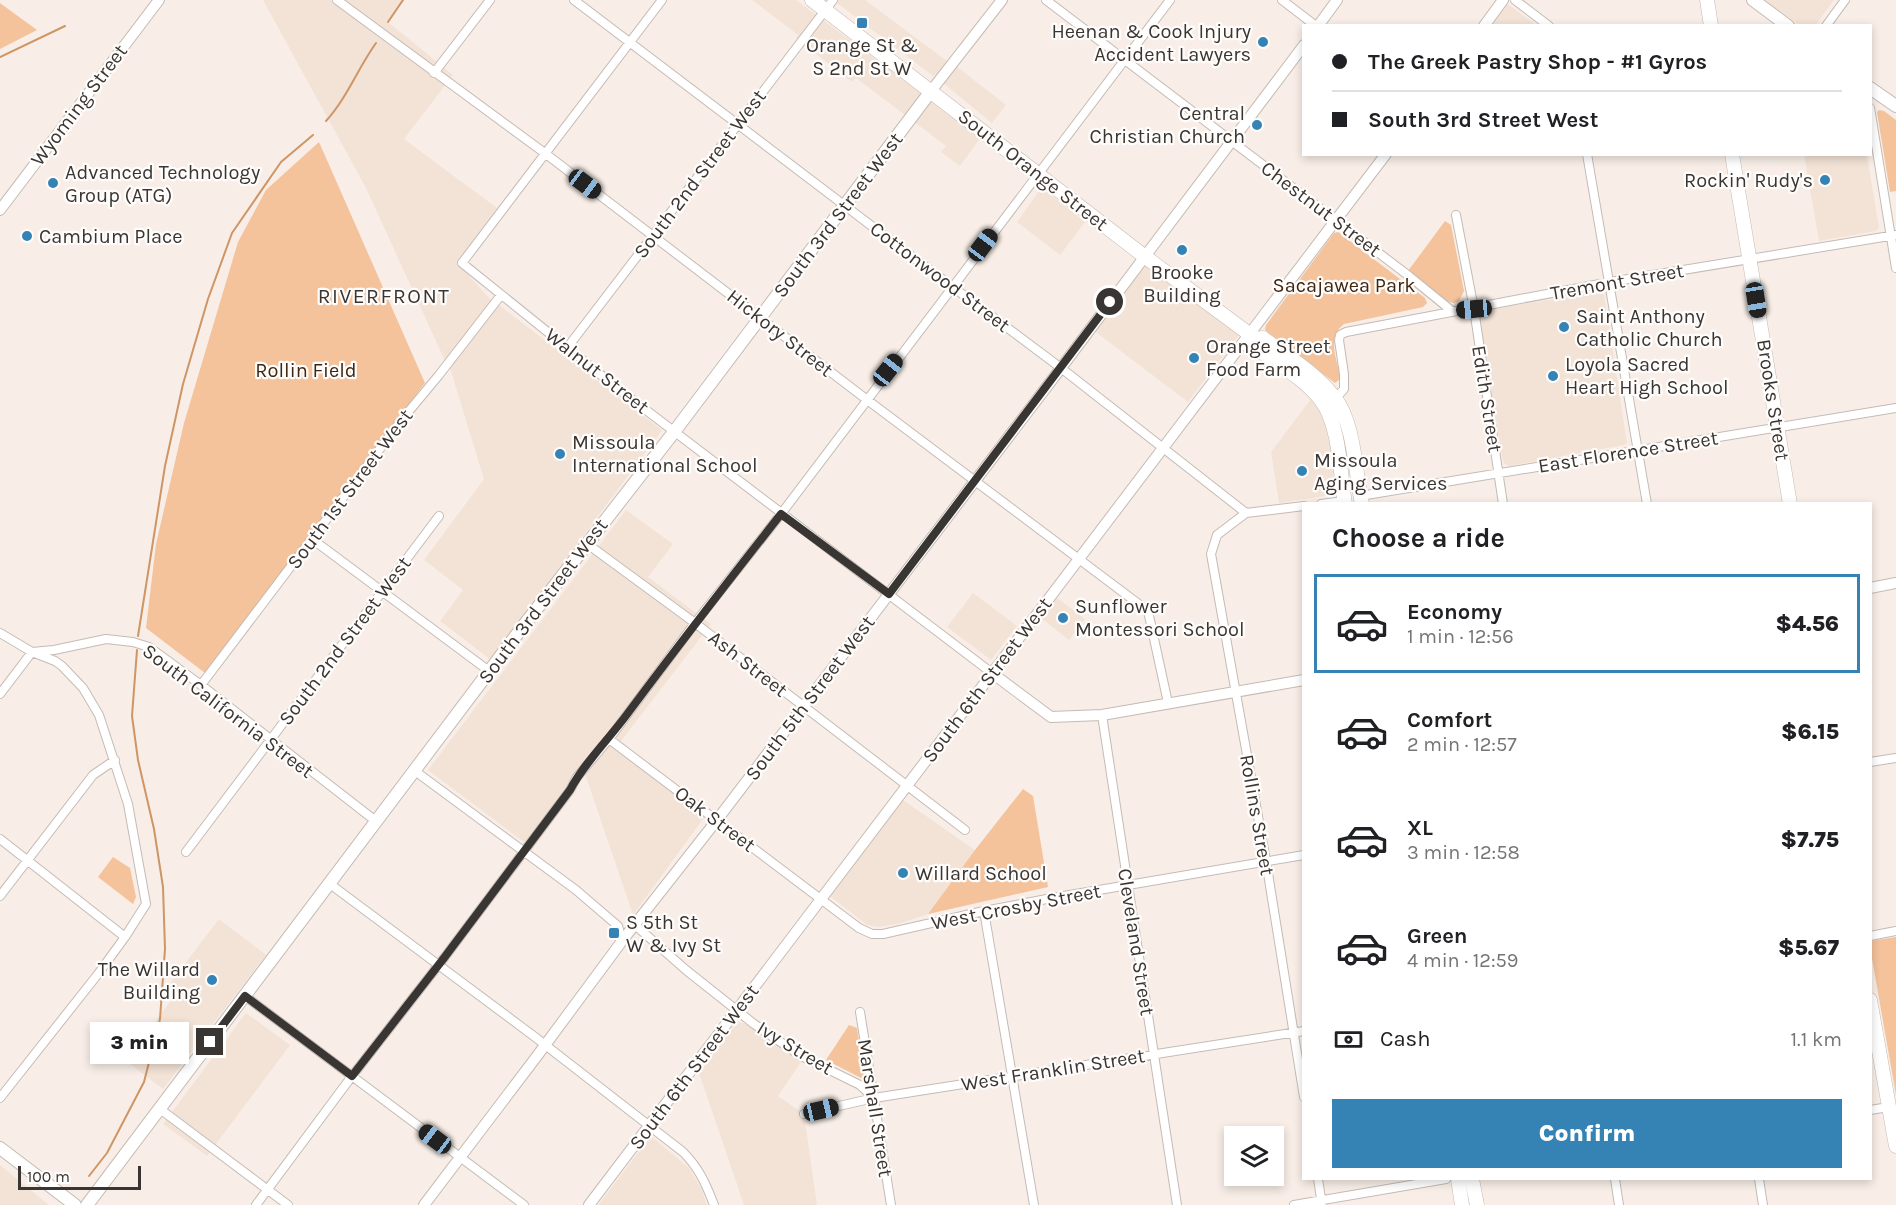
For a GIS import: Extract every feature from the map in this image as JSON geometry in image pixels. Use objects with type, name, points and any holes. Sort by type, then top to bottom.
[{"type":"main road","name":"South Orange Street","points":[[812,0],[829,5],[931,91],[1144,256],[1252,336]]},
{"type":"main road","points":[[1707,0],[1711,24]]},
{"type":"main road","points":[[1753,0],[1785,24]]},
{"type":"main road","points":[[1872,89],[1896,106]]},
{"type":"main road","name":"South 3rd Street West","points":[[87,1205],[586,543],[846,207],[931,91]]},
{"type":"main road","name":"Brooks Street","points":[[1732,156],[1790,502]]},
{"type":"main road","points":[[1344,502],[1331,418],[1323,402],[1313,391],[1256,348],[1252,336],[1263,338],[1322,383],[1336,399],[1350,437],[1361,500]]},
{"type":"main road","points":[[1872,1011],[1896,1146]]},
{"type":"main road","points":[[0,1148],[75,1205]]},
{"type":"main road","points":[[1458,1180],[1462,1205]]},
{"type":"main road","points":[[1472,1180],[1477,1205]]},
{"type":"street","name":"Wyoming Street","points":[[0,210],[159,0]]},
{"type":"street","name":"Hickory Street","points":[[337,0],[434,74],[546,154],[975,482],[1148,611],[1168,703]]},
{"type":"street","points":[[434,74],[490,0]]},
{"type":"street","name":"Cottonwood Street","points":[[574,0],[1061,368],[1246,513]]},
{"type":"street","points":[[546,154],[662,0]]},
{"type":"street","name":"South 3rd Street West","points":[[931,91],[1002,0]]},
{"type":"street","name":"Chestnut Street","points":[[1046,0],[1452,311]]},
{"type":"street","points":[[256,1205],[570,790],[577,777],[609,739],[695,623],[781,514],[1170,0]]},
{"type":"street","points":[[1282,0],[1314,24]]},
{"type":"street","points":[[1319,24],[1337,0]]},
{"type":"street","points":[[1485,24],[1503,0]]},
{"type":"street","points":[[1515,0],[1546,24]]},
{"type":"street","points":[[1827,24],[1845,0]]},
{"type":"street","name":"South 2nd Street West","points":[[567,348],[829,5]]},
{"type":"street","name":"South 5th Street West","points":[[424,1205],[622,940],[717,820],[975,482],[1302,48]]},
{"type":"street","points":[[1872,119],[1893,235],[1896,268]]},
{"type":"street","name":"Walnut Street","points":[[546,154],[462,263],[674,432],[992,673]]},
{"type":"street","name":"South 6th Street West","points":[[589,1205],[1163,446],[1252,336],[1384,156]]},
{"type":"street","points":[[1587,156],[1647,502]]},
{"type":"street","name":"Edith Street","points":[[1457,219],[1474,309],[1503,502]]},
{"type":"street","name":"Tremont Street","points":[[1336,399],[1344,389],[1340,335],[1346,332],[1610,282],[1893,235]]},
{"type":"street","name":"South 1st Street West","points":[[201,685],[404,417],[440,375],[501,295]]},
{"type":"street","name":"East Florence Street","points":[[1361,500],[1498,474],[1896,408]]},
{"type":"street","points":[[1246,513],[1302,506]]},
{"type":"street","name":"Rollins Street","points":[[1246,513],[1217,535],[1211,554],[1266,861],[1302,1086]]},
{"type":"street","name":"South 2nd Street West","points":[[186,852],[439,516]]},
{"type":"street","points":[[312,538],[489,671]]},
{"type":"street","name":"Ash Street","points":[[586,543],[695,623],[965,830]]},
{"type":"street","points":[[1872,588],[1896,584]]},
{"type":"street","points":[[0,633],[62,666],[83,688],[99,715],[128,804],[146,899],[144,910],[125,938],[0,1098]]},
{"type":"street","name":"South California Street","points":[[32,652],[54,650],[106,639],[133,642],[149,648],[201,685],[377,822]]},
{"type":"street","points":[[0,694],[32,652]]},
{"type":"street","points":[[992,673],[1052,717],[1102,715],[1302,681]]},
{"type":"street","name":"Cleveland Street","points":[[1102,715],[1177,1205]]},
{"type":"street","name":"Oak Street","points":[[609,739],[859,928],[872,934]]},
{"type":"street","points":[[1872,762],[1896,758]]},
{"type":"street","points":[[0,896],[93,775],[115,760]]},
{"type":"street","points":[[415,771],[576,890],[618,926],[622,940]]},
{"type":"street","points":[[0,839],[125,938]]},
{"type":"street","name":"West Crosby Street","points":[[872,934],[882,934],[984,911],[1302,855]]},
{"type":"street","points":[[330,884],[683,1152],[693,1162],[706,1183],[714,1205]]},
{"type":"street","points":[[984,911],[1034,1205]]},
{"type":"street","name":"Ivy Street","points":[[635,925],[736,1011],[788,1048],[860,1085],[874,1098]]},
{"type":"street","points":[[1872,936],[1896,932]]},
{"type":"street","points":[[245,996],[524,1205]]},
{"type":"street","name":"Marshall Street","points":[[860,1012],[891,1205]]},
{"type":"street","name":"West Franklin Street","points":[[804,1114],[874,1098],[1302,1030]]},
{"type":"street","points":[[1872,1110],[1889,1107]]},
{"type":"street","points":[[160,1109],[288,1205]]},
{"type":"street","points":[[1317,1180],[1322,1203]]},
{"type":"street","points":[[1294,1205],[1322,1203],[1441,1180]]},
{"type":"street","points":[[1615,1180],[1619,1205]]},
{"type":"street","points":[[1759,1180],[1763,1205]]},
{"type":"shaded area","points":[[263,0],[404,0],[388,22],[453,75],[404,139],[497,208],[462,257],[460,266],[492,301],[446,363],[366,188]]},
{"type":"shaded area","points":[[752,0],[796,0],[981,137],[960,166],[941,152],[946,146],[856,78],[852,82],[796,38],[798,35]]},
{"type":"shaded area","points":[[833,0],[865,0],[947,61],[939,73],[933,76]]},
{"type":"shaded area","points":[[1765,0],[1834,0],[1816,24],[1798,24]]},
{"type":"shaded area","points":[[1504,4],[1508,4],[1535,24],[1489,24]]},
{"type":"shaded area","points":[[956,66],[1006,105],[992,123],[943,83]]},
{"type":"shaded area","points":[[1804,156],[1867,156],[1879,228],[1876,231],[1819,241]]},
{"type":"shaded area","points":[[1042,187],[1085,222],[1060,255],[1017,222]]},
{"type":"shaded area","points":[[1143,264],[1239,335],[1188,402],[1093,330]]},
{"type":"shaded area","name":"Loyola Sacred Heart High School","points":[[1591,293],[1604,294],[1627,443],[1509,466],[1504,463],[1502,456],[1479,315],[1486,310]]},
{"type":"shaded area","name":"Missoula International School","points":[[499,305],[662,430],[491,660],[440,621],[463,590],[424,560],[484,479],[450,368]]},
{"type":"shaded area","points":[[1314,395],[1329,413],[1343,493],[1279,503],[1271,452]]},
{"type":"shaded area","points":[[626,510],[673,544],[648,577],[711,624],[621,741],[706,815],[633,915],[582,765],[524,842],[428,770]]},
{"type":"shaded area","points":[[973,593],[1017,626],[991,660],[947,627]]},
{"type":"shaded area","name":"Sunflower Montessori School","points":[[1056,597],[1085,619],[1069,640],[1041,618]]},
{"type":"shaded area","name":"Willard School","points":[[903,800],[975,850],[928,914],[898,924],[878,927],[867,925],[830,896]]},
{"type":"shaded area","points":[[219,919],[266,955],[163,1089],[125,1060],[177,993],[168,986]]},
{"type":"shaded area","points":[[246,1013],[290,1045],[207,1156],[163,1124]]},
{"type":"shaded area","points":[[738,1022],[746,1024],[801,1062],[778,1096],[804,1114],[817,1205],[744,1205],[699,1073]]},
{"type":"shaded area","points":[[651,1136],[689,1168],[701,1188],[707,1205],[598,1205]]},
{"type":"shaded area","points":[[0,1165],[49,1205],[0,1205]]},
{"type":"green space","points":[[0,3],[37,30],[0,49]]},
{"type":"green space","points":[[1879,110],[1896,120],[1896,191],[1890,192],[1877,112]]},
{"type":"green space","name":"Rollin Field","points":[[319,142],[425,383],[205,673],[146,628],[156,544],[184,423],[238,242],[266,190]]},
{"type":"green space","points":[[1445,221],[1451,225],[1464,291],[1459,301],[1454,303],[1449,302],[1408,271]]},
{"type":"green space","name":"Sacajawea Park","points":[[1338,232],[1425,298],[1427,303],[1423,307],[1344,324],[1334,341],[1340,375],[1340,379],[1335,383],[1265,330],[1266,325],[1334,233]]},
{"type":"green space","points":[[1023,789],[1033,796],[1048,887],[928,914],[975,850]]},
{"type":"green space","points":[[113,857],[130,868],[136,897],[133,904],[98,877]]},
{"type":"green space","points":[[1896,937],[1896,1095],[1872,959],[1872,941]]},
{"type":"green space","points":[[849,1025],[857,1028],[865,1080],[826,1060]]},
{"type":"waterway","points":[[388,22],[403,0]]},
{"type":"waterway","points":[[0,57],[65,26]]},
{"type":"waterway","points":[[326,121],[340,103],[376,43]]},
{"type":"waterway","points":[[138,636],[165,466],[183,384],[208,299],[232,233],[281,162],[313,135]]},
{"type":"waterway","points":[[89,1176],[107,1153],[144,1082],[160,1019],[165,949],[163,887],[154,829],[138,760],[132,716],[137,650]]},
{"type":"place","name":"Orange St & S 2nd St W","points":[[862,23]]},
{"type":"place","name":"Heenan & Cook Injury Accident Lawyers","points":[[1263,42]]},
{"type":"place","name":"Central Christian Church","points":[[1257,125]]},
{"type":"place","name":"Rockin' Rudy's","points":[[1825,180]]},
{"type":"place","name":"Advanced Technology Group (ATG)","points":[[53,183]]},
{"type":"place","name":"Cambium Place","points":[[27,236]]},
{"type":"place","name":"Brooke Building","points":[[1182,250]]},
{"type":"place","name":"Saint Anthony Catholic Church","points":[[1564,327]]},
{"type":"place","name":"Orange Street Food Farm","points":[[1194,358]]},
{"type":"place","name":"Loyola Sacred Heart High School","points":[[1553,376]]},
{"type":"place","name":"Missoula International School","points":[[560,454]]},
{"type":"place","name":"Missoula Aging Services","points":[[1302,471]]},
{"type":"place","name":"Sunflower Montessori School","points":[[1063,618]]},
{"type":"place","name":"Willard School","points":[[903,873]]},
{"type":"place","name":"S 5th St W & Ivy St","points":[[614,933]]},
{"type":"place","name":"The Willard Building","points":[[212,980]]},
{"type":"district","name":"RIVERFRONT","points":[[384,296]]},
{"type":"route","points":[[210,1042],[245,996],[352,1076],[444,958],[570,790],[577,777],[609,739],[695,623],[781,514],[889,594],[1110,302]]}]
